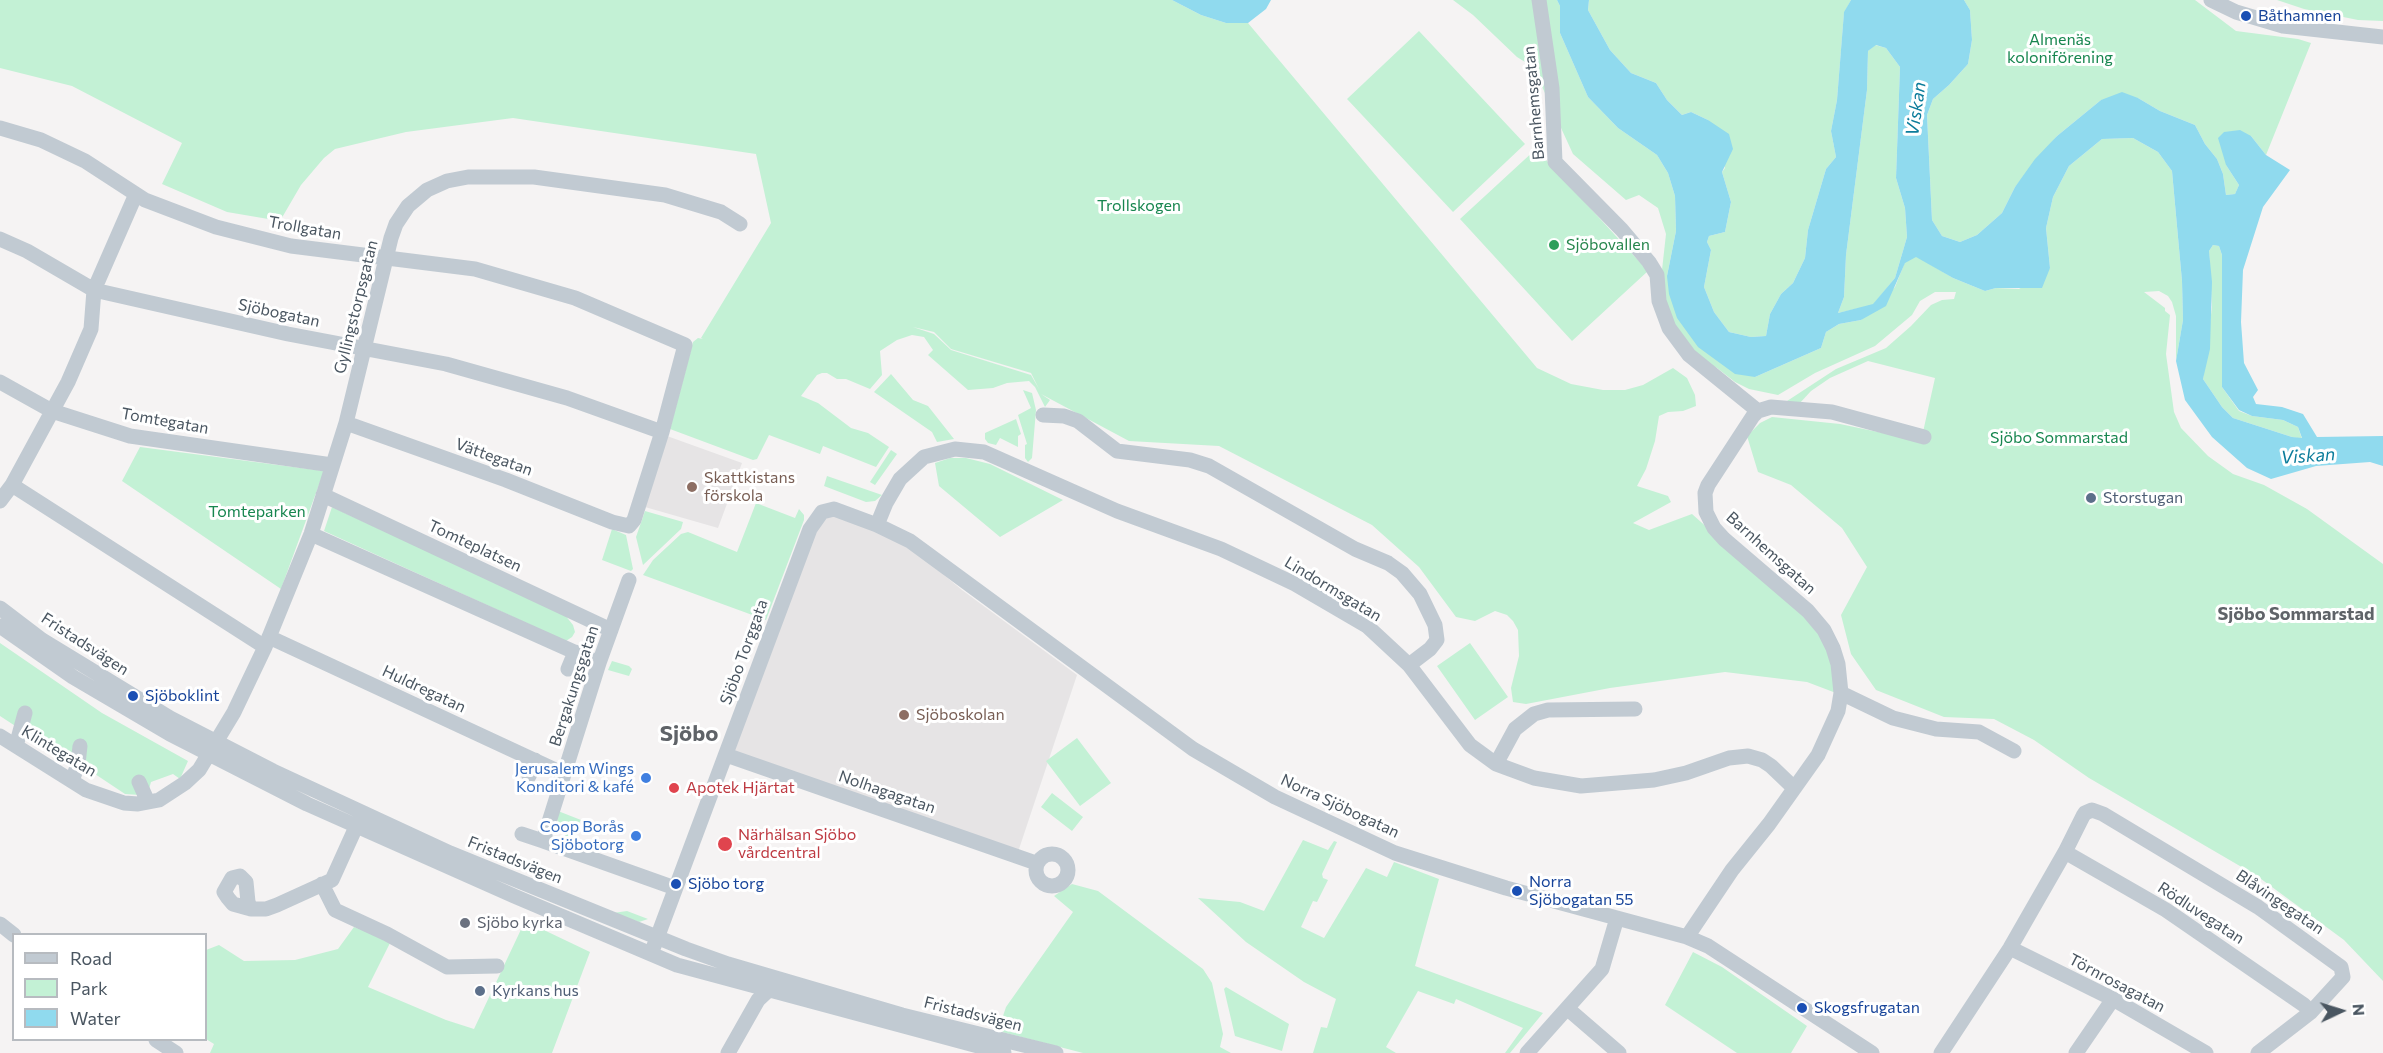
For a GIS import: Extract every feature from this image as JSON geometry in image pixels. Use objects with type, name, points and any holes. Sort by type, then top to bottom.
[{"type":"street","name":"Barnhemsgatan","points":[[1539,0],[1552,88],[1555,162],[1622,230],[1649,262],[1657,275],[1659,300],[1669,328],[1689,355],[1758,411],[1726,454],[1708,485],[1705,493],[1706,512],[1714,528],[1724,539],[1816,619],[1833,648],[1841,693],[1838,711],[1818,755],[1732,870],[1687,937]]},
{"type":"street","points":[[2211,0],[2236,12],[2283,26],[2383,37]]},
{"type":"street","name":"Trollgatan","points":[[0,128],[41,140],[85,161],[145,200],[216,227],[291,246],[475,269],[575,298],[685,345],[662,432]]},
{"type":"street","name":"Gyllingstorpsgatan","points":[[213,748],[234,712],[267,642],[311,534],[346,423],[396,224],[408,206],[426,190],[447,181],[468,177],[534,177],[665,195],[721,212],[740,224]]},
{"type":"street","points":[[0,501],[12,485],[68,382],[91,329],[94,290],[136,194]]},
{"type":"street","name":"Sjöbogatan","points":[[0,238],[94,290],[288,334],[446,364],[567,398],[662,432]]},
{"type":"street","name":"Tomtegatan","points":[[0,382],[52,411],[130,436],[332,465]]},
{"type":"street","points":[[1758,411],[1771,407],[1832,411],[1924,437]]},
{"type":"street","points":[[1043,415],[1064,416],[1078,420],[1117,451],[1190,460],[1209,466],[1355,549],[1388,563],[1402,573],[1420,594],[1435,625],[1437,640],[1430,649],[1409,665]]},
{"type":"street","name":"Vättegatan","points":[[346,423],[506,480],[612,522],[629,526],[634,520],[662,432]]},
{"type":"street","name":"Lindormsgatan","points":[[878,525],[886,503],[900,479],[924,457],[955,449],[984,452],[1117,511],[1221,549],[1295,584],[1367,626],[1409,665],[1470,745],[1496,764],[1534,778],[1581,786],[1654,780],[1729,758],[1748,756],[1772,766],[1794,788]]},
{"type":"street","name":"Huldregatan","points":[[12,485],[267,642],[530,754],[564,774]]},
{"type":"street","name":"Tomteplatsen","points":[[323,495],[611,630]]},
{"type":"street","name":"Norra Sjöbogatan","points":[[834,508],[878,525],[918,547],[1193,749],[1275,797],[1395,853],[1506,888],[1687,937],[1726,956],[1872,1053]]},
{"type":"street","name":"Sjöbo Torggata","points":[[651,954],[810,529],[822,512],[834,508]]},
{"type":"street","points":[[311,534],[599,663]]},
{"type":"street","name":"Bergakungsgatan","points":[[543,841],[599,663],[629,580]]},
{"type":"street","name":"Fristadsvägen","points":[[0,609],[42,640],[266,784],[450,854],[774,985],[1004,1053]]},
{"type":"street","name":"Fristadsvägen","points":[[0,626],[116,704],[170,734],[213,748]]},
{"type":"street","points":[[568,669],[575,652]]},
{"type":"street","points":[[1841,693],[1893,718],[1936,729],[1979,732],[2013,751]]},
{"type":"street","points":[[1496,764],[1515,729],[1534,714],[1548,710],[1635,709]]},
{"type":"street","points":[[16,746],[25,713]]},
{"type":"street","name":"Klintegatan","points":[[0,736],[86,790],[124,803],[148,802],[171,794],[199,771],[213,748]]},
{"type":"street","points":[[72,781],[78,764],[80,746]]},
{"type":"street","points":[[529,776],[530,754]]},
{"type":"street","name":"Nolhagagatan","points":[[726,755],[1036,863]]},
{"type":"street","points":[[139,782],[148,802]]},
{"type":"street","name":"Blåvingegatan","points":[[2065,852],[2083,816],[2088,811],[2103,814],[2248,901],[2341,967],[2343,977],[2311,1012],[2258,1053]]},
{"type":"street","points":[[251,909],[266,909],[332,880],[360,819]]},
{"type":"street","name":"Fristadsvägen","points":[[360,819],[677,965],[774,985],[1056,1053]]},
{"type":"street","points":[[522,834],[675,888]]},
{"type":"street","points":[[1941,1053],[2010,948],[2065,852]]},
{"type":"street","name":"Rödluvegatan","points":[[2065,852],[2166,910],[2311,1012]]},
{"type":"street","points":[[322,884],[335,910],[447,967],[497,966]]},
{"type":"street","points":[[1527,1053],[1602,969],[1617,918]]},
{"type":"street","points":[[0,924],[12,933]]},
{"type":"street","name":"Törnrosagatan","points":[[2010,948],[2112,999],[2206,1053]]},
{"type":"street","points":[[728,1053],[758,1000],[774,985]]},
{"type":"street","points":[[2076,1053],[2112,999]]},
{"type":"street","points":[[1568,1009],[1619,1053]]},
{"type":"street","points":[[158,1041],[176,1053]]},
{"type":"shaded area","name":"Skattkistans förskola","points":[[667,436],[742,463],[718,528],[645,507]]},
{"type":"shaded area","name":"Sjöboskolan","points":[[832,514],[908,545],[962,590],[1077,675],[1017,855],[729,755],[817,523]]},
{"type":"green space","name":"Trollskogen","points":[[0,0],[1172,0],[1201,15],[1226,23],[1248,23],[1537,368],[1571,384],[1603,390],[1625,390],[1643,385],[1673,368],[1687,378],[1695,395],[1696,406],[1659,416],[1655,441],[1646,469],[1637,486],[1668,496],[1671,502],[1633,523],[1649,530],[1692,514],[1819,627],[1829,648],[1836,693],[1807,682],[1725,672],[1610,688],[1526,704],[1513,702],[1511,688],[1519,656],[1518,630],[1513,621],[1507,615],[1495,611],[1475,621],[1456,617],[1419,567],[1372,525],[1219,446],[1129,441],[1041,394],[1050,400],[1045,407],[1035,387],[1029,381],[968,390],[928,355],[933,350],[924,337],[912,335],[897,340],[880,351],[882,375],[870,389],[846,379],[837,379],[827,373],[822,373],[817,375],[801,396],[818,403],[851,428],[868,433],[889,447],[876,467],[823,446],[820,454],[769,435],[757,459],[753,460],[670,429],[693,342],[698,338],[703,339],[701,338],[771,223],[756,154],[513,118],[406,132],[335,149],[324,158],[301,185],[280,221],[227,212],[162,184],[182,143],[72,86],[0,68]],"holes":[[[913,327],[934,332],[951,349],[1031,373],[1039,389],[1031,375],[951,350],[934,334]]]},
{"type":"green space","points":[[1453,0],[1557,0],[1560,6],[1560,33],[1588,97],[1618,128],[1657,155],[1668,173],[1675,196],[1676,231],[1667,276],[1755,377],[1821,348],[1826,332],[1839,324],[1861,320],[1895,287],[1905,262],[1916,256],[1953,278],[1985,291],[1996,288],[2019,289],[2050,268],[2046,228],[2053,197],[2069,166],[2102,139],[2133,138],[2158,152],[2172,171],[2182,281],[2183,320],[2176,361],[2176,316],[2172,302],[2168,296],[2159,291],[2144,292],[2165,308],[2170,315],[2166,354],[2174,412],[2181,428],[2208,456],[2233,474],[2264,485],[2307,509],[2383,564],[2383,981],[2344,940],[2257,876],[2089,778],[2034,740],[1994,719],[1944,717],[1876,690],[1851,654],[1841,615],[1867,567],[1842,528],[1791,485],[1758,472],[1747,436],[1760,423],[1772,417],[1840,424],[1921,441],[1935,378],[1868,361],[1830,378],[1811,391],[1799,404],[1784,403],[1836,369],[1886,348],[1931,305],[1942,300],[1954,299],[1956,292],[1935,292],[1920,301],[1912,315],[1875,346],[1815,373],[1778,395],[1749,389],[1735,382],[1717,368],[1703,362],[1673,324],[1661,279],[1666,234],[1658,208],[1639,195],[1626,200],[1573,154],[1533,67],[1517,57],[1473,15]]},
{"type":"green space","points":[[1589,0],[1851,0],[1844,13],[1837,100],[1831,131],[1836,157],[1826,169],[1808,230],[1805,258],[1793,283],[1781,294],[1770,314],[1766,336],[1751,337],[1729,332],[1714,312],[1704,287],[1711,250],[1707,242],[1709,236],[1725,232],[1731,202],[1722,172],[1725,168],[1708,120],[1691,112],[1682,115],[1667,100],[1656,83],[1631,73],[1610,50],[1588,10]]},
{"type":"green space","name":"Almenäs koloniförening","points":[[1964,0],[2195,0],[2236,31],[2298,39],[2311,43],[2266,155],[2251,136],[2226,165],[2239,185],[2235,194],[2226,195],[2223,174],[2217,159],[2205,144],[2195,125],[2160,111],[2138,98],[2101,100],[2057,136],[2015,187],[2002,213],[1977,235],[1960,242],[1942,236],[1932,220],[1927,115],[1933,99],[1968,64],[1972,40],[1970,10]]},
{"type":"green space","points":[[2277,0],[2383,0],[2383,21],[2358,20],[2304,9]]},
{"type":"green space","points":[[1419,31],[1525,144],[1453,212],[1347,99]]},
{"type":"green space","points":[[1875,45],[1886,48],[1900,67],[1896,178],[1905,208],[1907,237],[1895,278],[1873,305],[1838,313],[1844,297],[1846,255],[1867,90],[1868,51]]},
{"type":"green space","name":"Sjöbovallen","points":[[1536,149],[1648,271],[1572,341],[1460,219]]},
{"type":"green space","points":[[2213,245],[2219,246],[2222,255],[2222,387],[2239,411],[2252,416],[2283,420],[2298,427],[2302,439],[2233,418],[2222,407],[2203,379],[2212,307],[2209,251]]},
{"type":"green space","points":[[891,374],[913,400],[928,406],[954,439],[937,442],[932,432],[874,392]]},
{"type":"green space","points":[[1023,390],[1032,393],[1036,410],[1032,458],[1028,462],[1025,458],[1025,445],[1027,444],[1018,415],[1031,408]]},
{"type":"green space","points":[[1016,419],[1021,434],[1018,436],[1018,447],[1000,438],[996,445],[988,443],[985,439],[985,433]]},
{"type":"green space","name":"Tomteparken","points":[[140,447],[324,471],[281,589],[122,481]]},
{"type":"green space","points":[[891,450],[897,454],[875,485],[870,482]]},
{"type":"green space","points":[[950,458],[966,458],[990,464],[1063,500],[1000,537],[939,486],[935,463]]},
{"type":"green space","points":[[827,476],[882,495],[875,501],[866,502],[824,486]]},
{"type":"green space","points":[[756,503],[795,518],[799,509],[804,515],[766,620],[643,575],[653,560],[681,534],[688,532],[737,552]]},
{"type":"green space","points":[[332,507],[565,615],[573,625],[575,632],[566,641],[324,531]]},
{"type":"green space","points":[[645,511],[683,522],[681,529],[643,565],[636,537]]},
{"type":"green space","points":[[612,529],[626,535],[633,569],[631,571],[602,560]]},
{"type":"green space","points":[[0,643],[102,713],[188,761],[180,779],[173,774],[151,782],[148,793],[125,794],[0,716]]},
{"type":"green space","points":[[1470,643],[1508,697],[1475,720],[1437,666]]},
{"type":"green space","points":[[612,661],[629,666],[632,669],[629,676],[608,670]]},
{"type":"green space","points":[[1077,738],[1111,783],[1080,806],[1046,761]]},
{"type":"green space","points":[[1052,793],[1083,817],[1072,831],[1041,807]]},
{"type":"green space","points":[[558,811],[581,820],[569,838],[559,831]]},
{"type":"green space","points":[[1303,840],[1328,850],[1334,841],[1337,842],[1322,874],[1323,878],[1328,880],[1317,902],[1313,901],[1301,927],[1324,938],[1366,868],[1387,877],[1394,862],[1439,879],[1415,966],[1543,1013],[1510,1053],[1505,1053],[1523,1028],[1456,999],[1454,1004],[1418,991],[1386,1047],[1396,1053],[1313,1053],[1321,1027],[1327,1028],[1336,999],[1304,982],[1246,942],[1198,898],[1240,902],[1264,911]]},
{"type":"green space","points":[[1072,884],[1098,891],[1203,969],[1212,983],[1223,1034],[1220,1047],[1231,1053],[1083,1053],[998,1031],[1006,1007],[1073,912],[1054,896]]},
{"type":"green space","points":[[627,911],[648,919],[639,922],[613,913]]},
{"type":"green space","points":[[525,921],[590,952],[552,1053],[210,1053],[214,1044],[207,1040],[207,950],[219,945],[244,961],[295,960],[338,949],[354,927],[391,941],[368,987],[446,1020],[474,1029]]},
{"type":"green space","points":[[1693,952],[1722,967],[1807,1026],[1791,1053],[1737,1053],[1665,1005]]},
{"type":"green space","points":[[1226,987],[1289,1024],[1282,1051],[1235,1036],[1224,989]]},
{"type":"water","points":[[1172,0],[1271,0],[1266,9],[1248,23],[1226,23],[1201,15]]},
{"type":"water","name":"Viskan","points":[[1557,0],[1589,0],[1588,10],[1610,50],[1631,73],[1656,83],[1667,100],[1682,115],[1691,112],[1729,134],[1733,149],[1722,172],[1731,202],[1725,232],[1709,236],[1707,242],[1711,250],[1704,287],[1714,312],[1729,332],[1751,337],[1766,336],[1770,314],[1781,294],[1793,283],[1805,258],[1808,230],[1826,169],[1836,157],[1831,131],[1837,100],[1844,12],[1851,0],[1964,0],[1970,10],[1972,40],[1968,64],[1933,99],[1927,115],[1932,220],[1942,236],[1960,242],[1977,235],[2002,213],[2015,187],[2035,159],[2057,136],[2101,100],[2122,92],[2195,125],[2205,144],[2217,159],[2223,174],[2226,195],[2235,194],[2239,185],[2226,165],[2218,138],[2224,132],[2240,130],[2251,136],[2266,155],[2290,170],[2263,207],[2243,270],[2241,322],[2244,363],[2258,390],[2253,397],[2256,404],[2282,407],[2303,414],[2317,437],[2383,436],[2383,466],[2370,462],[2316,466],[2271,479],[2247,468],[2212,437],[2185,400],[2176,361],[2183,320],[2182,281],[2172,171],[2158,152],[2133,138],[2102,139],[2069,166],[2053,197],[2046,228],[2050,268],[2042,288],[1996,288],[1985,291],[1953,278],[1916,257],[1905,263],[1886,306],[1861,320],[1839,324],[1826,332],[1821,348],[1755,377],[1735,374],[1698,347],[1677,318],[1669,294],[1667,276],[1676,231],[1675,196],[1668,173],[1657,155],[1618,128],[1588,97],[1560,33],[1560,6]],"holes":[[[1876,45],[1886,48],[1900,67],[1896,178],[1905,208],[1907,237],[1895,278],[1873,304],[1838,313],[1844,297],[1846,255],[1867,90],[1868,51]],[[2213,245],[2219,246],[2222,255],[2222,387],[2239,410],[2252,416],[2283,420],[2298,427],[2302,438],[2292,437],[2233,418],[2222,407],[2203,379],[2210,349],[2212,282],[2209,251]]]},
{"type":"place","name":"Båthamnen","points":[[2246,16]]},
{"type":"place","name":"Sjöbovallen","points":[[1554,245]]},
{"type":"place","name":"Skattkistans förskola","points":[[692,487]]},
{"type":"place","name":"Storstugan","points":[[2091,498]]},
{"type":"place","name":"Sjöboklint","points":[[133,696]]},
{"type":"place","name":"Sjöboskolan","points":[[904,715]]},
{"type":"place","name":"Jerusalem Wings Konditori & kafé","points":[[646,778]]},
{"type":"place","name":"Apotek Hjärtat","points":[[674,788]]},
{"type":"place","name":"Coop Borås Sjöbotorg","points":[[636,836]]},
{"type":"place","name":"Närhälsan Sjöbo vårdcentral","points":[[725,844]]},
{"type":"place","name":"Sjöbo torg","points":[[676,884]]},
{"type":"place","name":"Norra Sjöbogatan 55","points":[[1517,891]]},
{"type":"place","name":"Sjöbo kyrka","points":[[465,923]]},
{"type":"place","name":"Kyrkans hus","points":[[480,991]]},
{"type":"place","name":"Skogsfrugatan","points":[[1802,1008]]},
{"type":"district","name":"Sjöbo Sommarstad","points":[[2296,614]]},
{"type":"district","name":"Sjöbo","points":[[689,734]]}]
